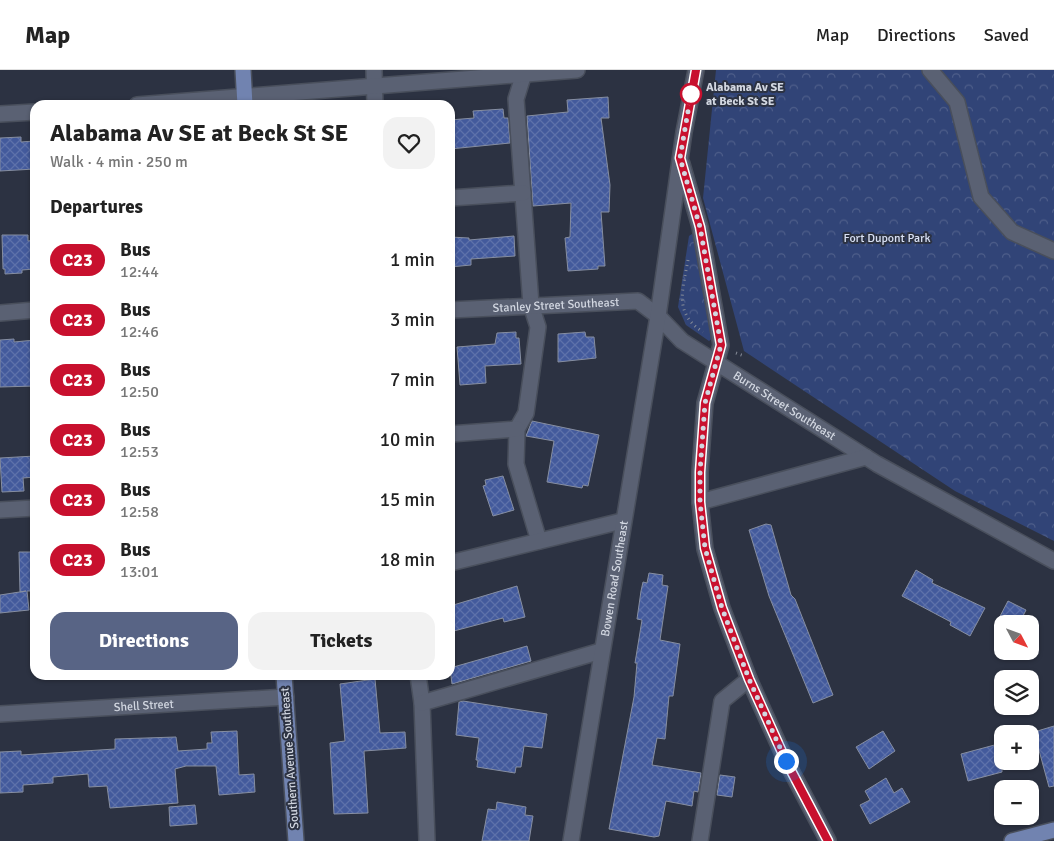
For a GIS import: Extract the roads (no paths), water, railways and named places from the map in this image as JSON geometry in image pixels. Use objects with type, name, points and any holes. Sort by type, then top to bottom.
[{"type":"main road","points":[[243,70],[245,100]]},
{"type":"main road","name":"Southern Avenue Southeast","points":[[284,680],[296,841]]},
{"type":"main road","points":[[1012,841],[1054,830]]},
{"type":"street","points":[[374,70],[375,100]]},
{"type":"street","points":[[254,100],[524,72],[577,70]]},
{"type":"street","name":"Bowen Road Southeast","points":[[571,841],[622,521],[658,316],[680,158],[696,70]]},
{"type":"street","points":[[930,70],[957,102],[981,197],[1012,232],[1054,251]]},
{"type":"street","points":[[524,72],[516,99],[531,305],[538,327],[526,413],[517,429],[516,464],[539,541]]},
{"type":"street","points":[[0,114],[30,112]]},
{"type":"street","points":[[680,158],[700,227],[720,331],[721,345],[705,403],[700,472],[700,502],[709,564],[722,608],[749,679],[786,761],[828,841]]},
{"type":"street","points":[[455,198],[523,193]]},
{"type":"street","name":"Stanley Street Southeast","points":[[455,310],[634,300],[658,316]]},
{"type":"street","points":[[0,313],[30,310]]},
{"type":"street","name":"Burns Street Southeast","points":[[658,316],[682,341],[866,457],[1054,561]]},
{"type":"street","points":[[455,434],[517,429]]},
{"type":"street","points":[[700,502],[866,457]]},
{"type":"street","points":[[0,510],[30,508]]},
{"type":"street","points":[[455,562],[622,521]]},
{"type":"street","points":[[422,703],[601,651]]},
{"type":"street","points":[[700,841],[722,701],[749,679]]},
{"type":"street","points":[[419,680],[422,703],[427,841]]},
{"type":"street","name":"Shell Street","points":[[0,714],[286,697]]},
{"type":"place","name":"Alabama Av SE at Beck St SE","points":[[691,94]]},
{"type":"park label","name":"Fort Dupont Park","points":[[887,238]]}]
